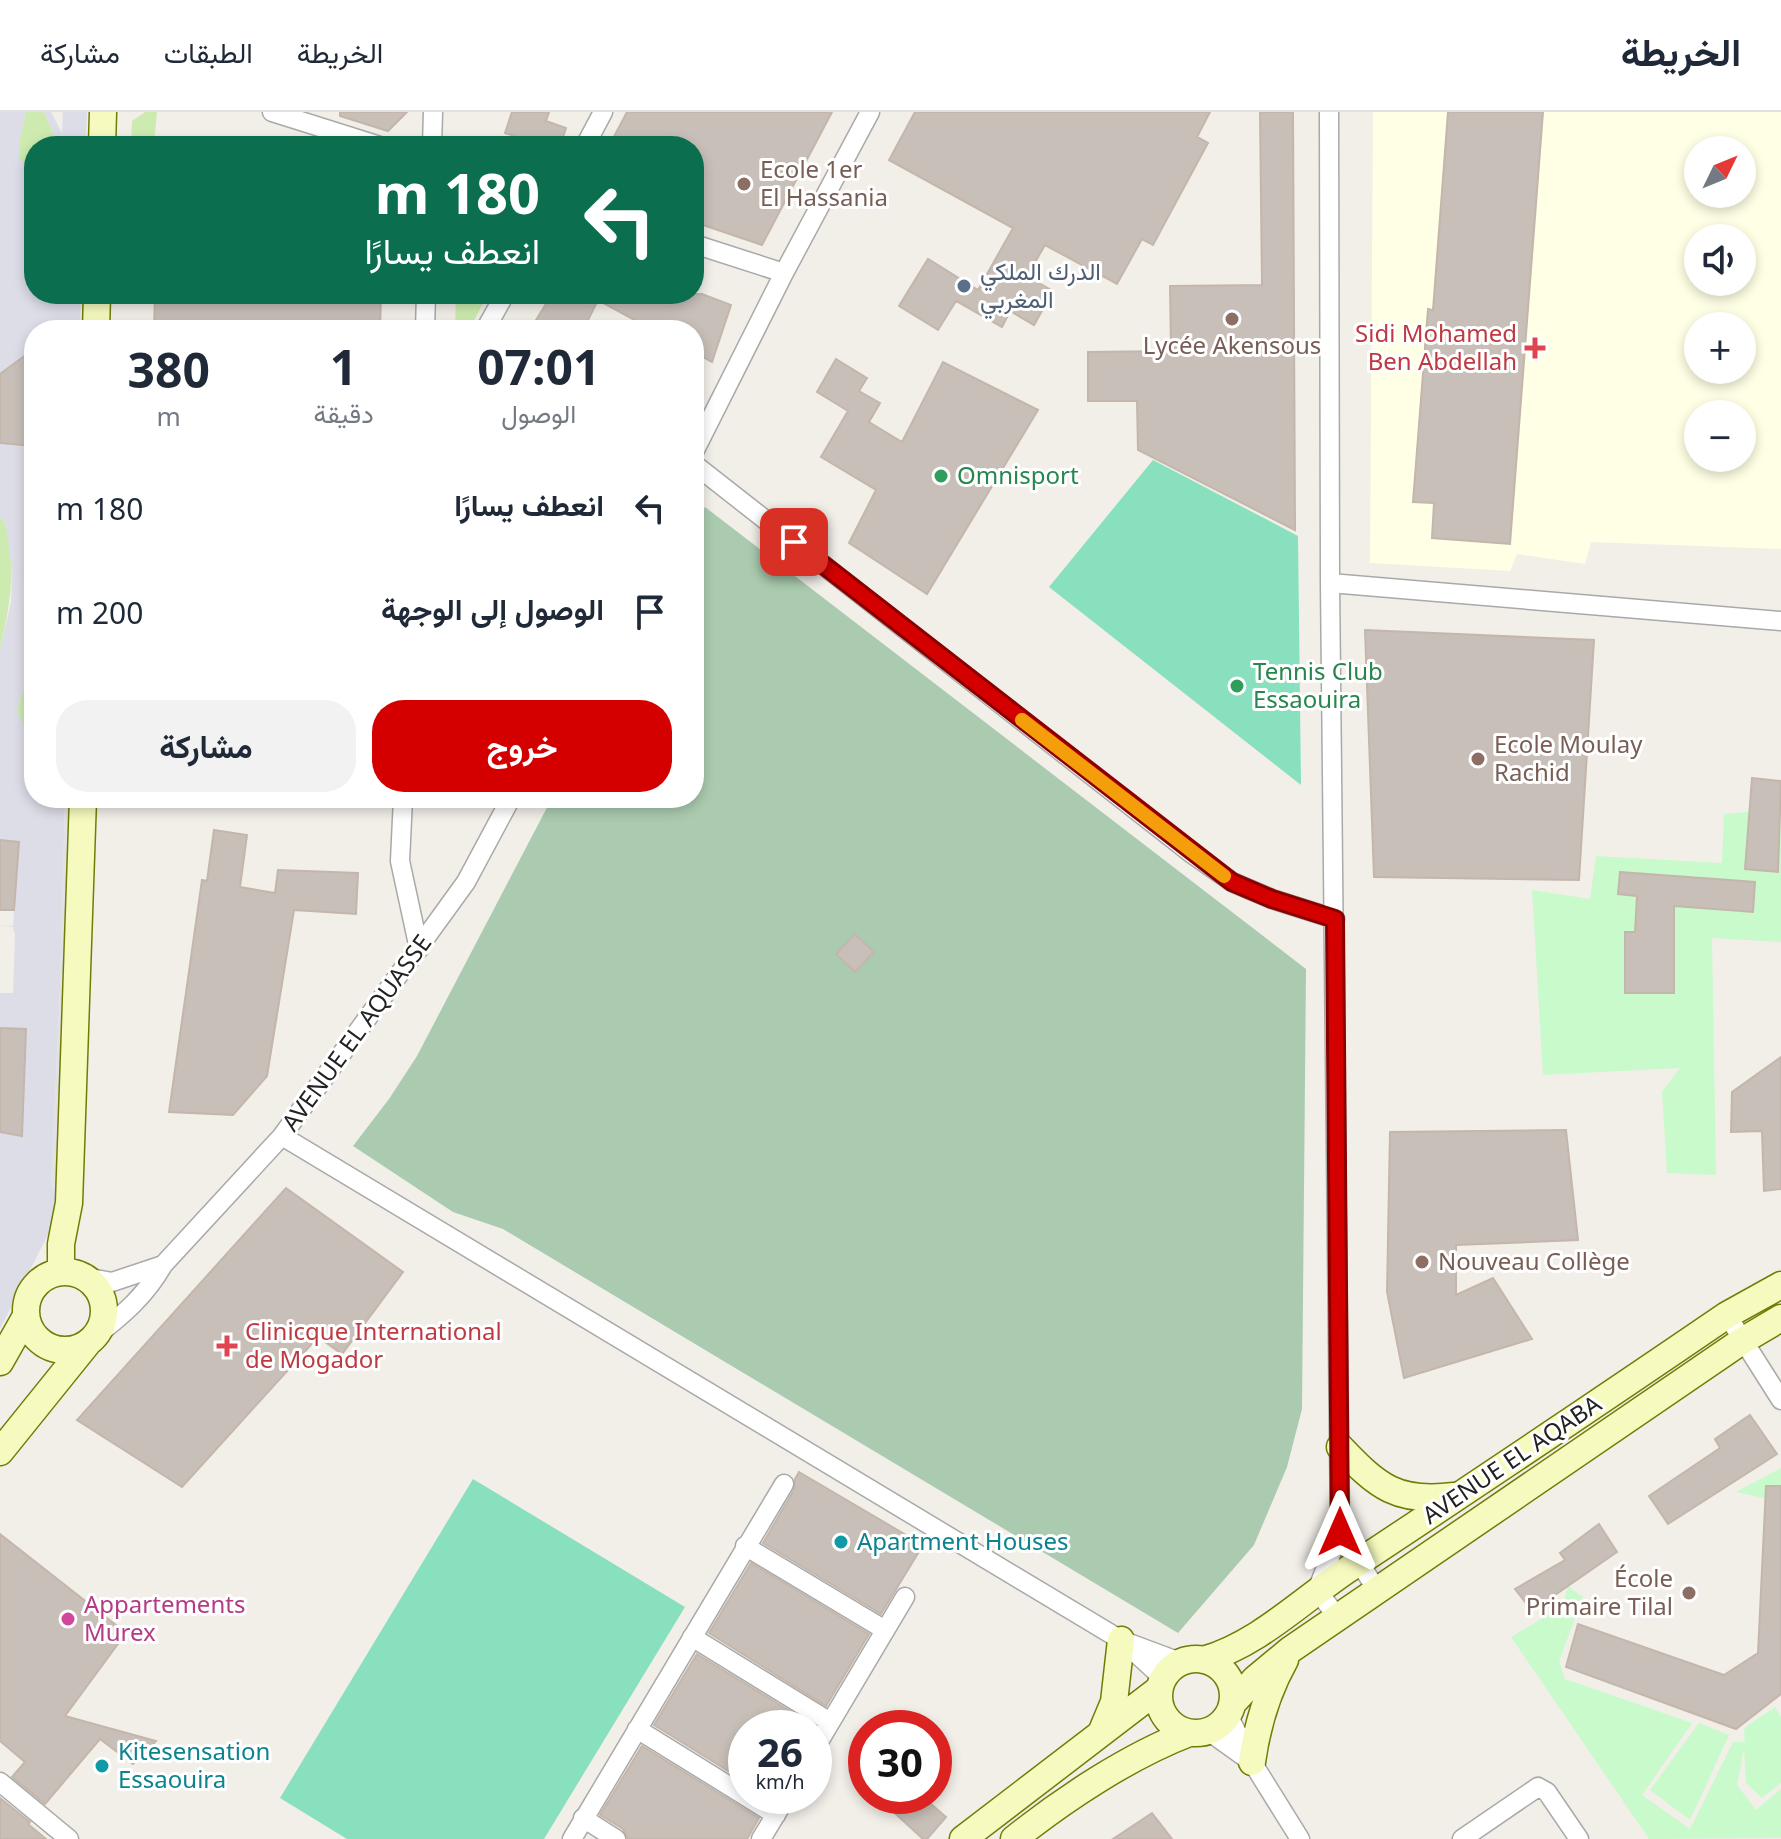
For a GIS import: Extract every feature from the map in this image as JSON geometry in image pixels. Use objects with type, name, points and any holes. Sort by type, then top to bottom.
[{"type":"main road","points":[[102,136],[103,112]]},
{"type":"main road","points":[[73,1274],[61,1244],[69,1203],[83,808]]},
{"type":"main road","points":[[0,1362],[26,1316],[31,1292],[39,1282],[73,1274],[95,1285],[105,1310],[103,1323],[0,1452]]},
{"type":"main road","name":"AVENUE EL AQABA","points":[[963,1839],[1099,1737],[1176,1672],[1241,1644],[1727,1315],[1781,1285]]},
{"type":"main road","points":[[26,1316],[30,1328],[48,1347],[75,1349],[92,1340]]},
{"type":"main road","name":"AVENUE EL AQABA","points":[[1230,1709],[1255,1679],[1290,1650],[1742,1341],[1781,1318]]},
{"type":"main road","points":[[1340,1447],[1367,1475],[1397,1494],[1427,1499],[1458,1496]]},
{"type":"main road","points":[[1099,1737],[1114,1702],[1121,1640]]},
{"type":"main road","points":[[1252,1762],[1256,1731],[1274,1680],[1290,1650]]},
{"type":"main road","points":[[1014,1839],[1120,1766],[1161,1744],[1198,1732],[1221,1724],[1230,1709],[1230,1681],[1223,1671],[1176,1672],[1159,1701],[1168,1722],[1198,1732]]},
{"type":"street","points":[[272,112],[348,136]]},
{"type":"street","points":[[432,136],[433,112]]},
{"type":"street","points":[[590,136],[603,112]]},
{"type":"street","points":[[704,432],[870,112]]},
{"type":"street","points":[[1329,112],[1330,583],[1340,1532],[1317,1590],[1338,1618]]},
{"type":"street","points":[[704,247],[784,273]]},
{"type":"street","points":[[704,472],[1232,882],[1272,899],[1335,919]]},
{"type":"street","points":[[1330,583],[1781,621]]},
{"type":"street","points":[[403,808],[400,861],[419,949]]},
{"type":"street","name":"AVENUE EL AQUASSE","points":[[92,1340],[128,1311],[149,1288],[163,1265],[282,1136],[466,882],[506,808]]},
{"type":"street","points":[[282,1136],[1176,1672]]},
{"type":"street","points":[[73,1274],[112,1282],[163,1265]]},
{"type":"street","points":[[1727,1315],[1781,1400]]},
{"type":"street","points":[[572,1839],[784,1484]]},
{"type":"street","points":[[1340,1532],[1378,1592]]},
{"type":"street","points":[[745,1546],[885,1630]]},
{"type":"street","points":[[832,1719],[905,1597]]},
{"type":"street","points":[[692,1637],[811,1710]]},
{"type":"street","points":[[1230,1709],[1252,1762],[1300,1839]]},
{"type":"street","points":[[637,1729],[776,1815],[761,1839]]},
{"type":"street","points":[[1198,1732],[1252,1762]]},
{"type":"street","points":[[0,1782],[69,1839]]},
{"type":"street","points":[[1462,1839],[1538,1787],[1547,1792],[1579,1839]]},
{"type":"street","points":[[583,1818],[616,1839]]},
{"type":"shaded area","points":[[0,112],[26,112],[19,142],[19,159],[24,162],[24,304],[81,304],[80,320],[24,320],[24,358],[0,374]]},
{"type":"shaded area","points":[[44,112],[51,112],[62,133],[63,112],[87,112],[86,136],[55,136]]},
{"type":"shaded area","name":"Sidi Mohamed Ben Abdellah","points":[[1373,112],[1781,112],[1781,549],[1591,542],[1585,564],[1517,554],[1510,571],[1370,563]]},
{"type":"shaded area","points":[[0,443],[24,445],[24,687],[17,710],[24,727],[24,808],[65,808],[51,1187],[59,1195],[58,1215],[0,1329],[0,1132],[22,1135],[26,1029],[0,1028],[0,993],[13,993],[15,935],[13,927],[0,925],[13,926],[19,842],[0,840],[0,650],[11,602],[12,572],[6,525],[0,517]]},
{"type":"shaded area","points":[[704,509],[1306,969],[1302,1409],[1287,1467],[1254,1545],[1178,1633],[503,1229],[453,1212],[353,1146],[417,1056],[547,808],[704,808]]},
{"type":"shaded area","points":[[65,808],[73,808],[59,1195],[51,1188]]},
{"type":"green space","points":[[26,112],[44,112],[55,136],[24,136],[24,162],[19,160],[19,142]]},
{"type":"green space","points":[[145,112],[157,112],[155,136],[131,136],[132,121]]},
{"type":"green space","points":[[456,304],[483,304],[474,320],[455,320]]},
{"type":"green space","name":"Tennis Club Essaouira","points":[[1153,460],[1298,536],[1301,785],[1049,587]]},
{"type":"green space","points":[[0,517],[11,548],[12,565],[0,650]]},
{"type":"green space","points":[[24,687],[24,727],[17,710]]},
{"type":"green space","points":[[1781,809],[1781,942],[1712,938],[1716,1175],[1667,1173],[1662,1092],[1680,1068],[1543,1075],[1532,890],[1590,899],[1596,856],[1722,863],[1724,814]]},
{"type":"green space","points":[[1781,1468],[1781,1502],[1736,1492]]},
{"type":"green space","points":[[473,1479],[685,1607],[544,1839],[347,1839],[280,1798]]},
{"type":"green space","points":[[1568,1586],[1583,1597],[1559,1661],[1565,1679],[1692,1723],[1642,1795],[1690,1829],[1733,1742],[1745,1742],[1744,1728],[1775,1707],[1781,1717],[1781,1783],[1762,1798],[1746,1783],[1744,1749],[1737,1785],[1756,1810],[1781,1789],[1781,1838],[1649,1839],[1511,1637],[1563,1606]]},
{"type":"green space","points":[[1699,1723],[1729,1735],[1690,1820],[1650,1790]]},
{"type":"building","points":[[340,112],[407,112],[388,131],[340,116]]},
{"type":"building","points":[[512,112],[549,112],[546,121],[566,128],[563,136],[514,136],[505,133]]},
{"type":"building","name":"Ecole 1er El Hassania","points":[[627,112],[832,112],[762,245],[704,225],[704,136],[614,136]]},
{"type":"building","points":[[915,112],[1210,112],[1197,137],[1208,143],[1153,245],[1142,239],[1117,284],[1045,245],[1027,276],[1053,291],[1034,325],[1010,311],[1002,327],[956,301],[938,330],[899,306],[928,259],[978,290],[1013,228],[889,160]]},
{"type":"building","name":"Lycée Akensous","points":[[1260,112],[1293,112],[1295,530],[1138,450],[1137,401],[1088,401],[1088,352],[1171,351],[1170,286],[1262,285]]},
{"type":"building","points":[[1448,112],[1543,112],[1510,544],[1432,538],[1434,503],[1413,502],[1428,309],[1433,310]]},
{"type":"building","points":[[704,295],[731,305],[712,362],[704,358],[704,320],[635,320],[605,304],[704,304]]},
{"type":"building","points":[[155,304],[381,304],[380,320],[154,320]]},
{"type":"building","points":[[546,304],[596,304],[588,320],[536,320]]},
{"type":"building","points":[[24,356],[24,445],[0,443],[0,374]]},
{"type":"building","name":"Omnisport","points":[[836,359],[867,378],[859,391],[880,403],[869,422],[902,442],[943,362],[1038,410],[927,594],[849,543],[876,490],[821,457],[848,411],[817,392]]},
{"type":"building","name":"Ecole Moulay Rachid","points":[[1365,630],[1594,640],[1579,880],[1374,877]]},
{"type":"building","points":[[1752,778],[1781,781],[1778,872],[1745,869]]},
{"type":"building","points":[[214,830],[247,835],[240,887],[275,893],[278,870],[358,873],[356,914],[294,910],[267,1076],[233,1115],[169,1112],[202,880],[207,881]]},
{"type":"building","points":[[0,840],[19,842],[14,910],[0,910]]},
{"type":"building","points":[[1620,872],[1755,882],[1753,912],[1674,906],[1674,993],[1625,993],[1625,932],[1635,932],[1637,896],[1618,894]]},
{"type":"building","points":[[855,934],[874,952],[855,972],[836,954]]},
{"type":"building","points":[[0,1028],[26,1029],[22,1136],[0,1132]]},
{"type":"building","points":[[1781,1057],[1781,1189],[1764,1191],[1762,1131],[1731,1132],[1732,1092]]},
{"type":"building","name":"Nouveau Collège","points":[[1566,1130],[1578,1240],[1456,1245],[1456,1295],[1493,1278],[1532,1339],[1404,1378],[1387,1292],[1390,1132]]},
{"type":"building","name":"Clinicque International de Mogador","points":[[286,1188],[403,1272],[342,1354],[318,1337],[182,1487],[77,1420]]},
{"type":"building","points":[[1750,1415],[1777,1454],[1668,1524],[1649,1496],[1720,1448],[1715,1439]]},
{"type":"building","name":"Apartment Houses","points":[[799,1472],[923,1545],[881,1614],[763,1543],[794,1490]]},
{"type":"building","points":[[1766,1486],[1781,1486],[1781,1694],[1736,1729],[1566,1667],[1578,1624],[1724,1675],[1758,1653]]},
{"type":"building","points":[[1599,1524],[1617,1552],[1532,1611],[1515,1589],[1565,1560],[1560,1553]]},
{"type":"building","points":[[0,1534],[126,1633],[65,1716],[156,1741],[133,1764],[100,1739],[45,1804],[12,1777],[25,1762],[0,1741]]},
{"type":"building","points":[[751,1563],[869,1634],[826,1706],[709,1633]]},
{"type":"building","points":[[697,1654],[788,1710],[728,1710],[728,1771],[654,1725]]},
{"type":"building","points":[[642,1746],[728,1799],[728,1814],[752,1814],[759,1818],[747,1839],[628,1839],[623,1829],[600,1815]]},
{"type":"building","points":[[0,1798],[30,1822],[28,1824],[46,1839],[0,1839]]},
{"type":"building","points":[[1152,1813],[1172,1839],[1113,1839]]},
{"type":"building","points":[[896,1814],[943,1814],[946,1817],[927,1839],[923,1839]]},
{"type":"slow traffic","points":[[1022,720],[1224,876]]},
{"type":"place","name":"Ecole 1er El Hassania","points":[[744,184]]},
{"type":"place","name":"الدرك الملكي المغربي","points":[[964,286]]},
{"type":"place","name":"Lycée Akensous","points":[[1232,319]]},
{"type":"place","name":"Sidi Mohamed Ben Abdellah","points":[[1535,348]]},
{"type":"place","name":"Omnisport","points":[[941,476]]},
{"type":"place","name":"Tennis Club Essaouira","points":[[1237,686]]},
{"type":"place","name":"Ecole Moulay Rachid","points":[[1478,759]]},
{"type":"place","name":"Nouveau Collège","points":[[1422,1262]]},
{"type":"place","name":"Clinicque International de Mogador","points":[[227,1346]]},
{"type":"place","name":"Apartment Houses","points":[[841,1542]]},
{"type":"place","name":"École Primaire Tilal","points":[[1689,1593]]},
{"type":"place","name":"Appartements Murex","points":[[68,1619]]},
{"type":"place","name":"Kitesensation Essaouira","points":[[102,1766]]},
{"type":"route","points":[[794,542],[1192,854],[1232,882],[1272,899],[1335,919],[1340,1532]]}]
